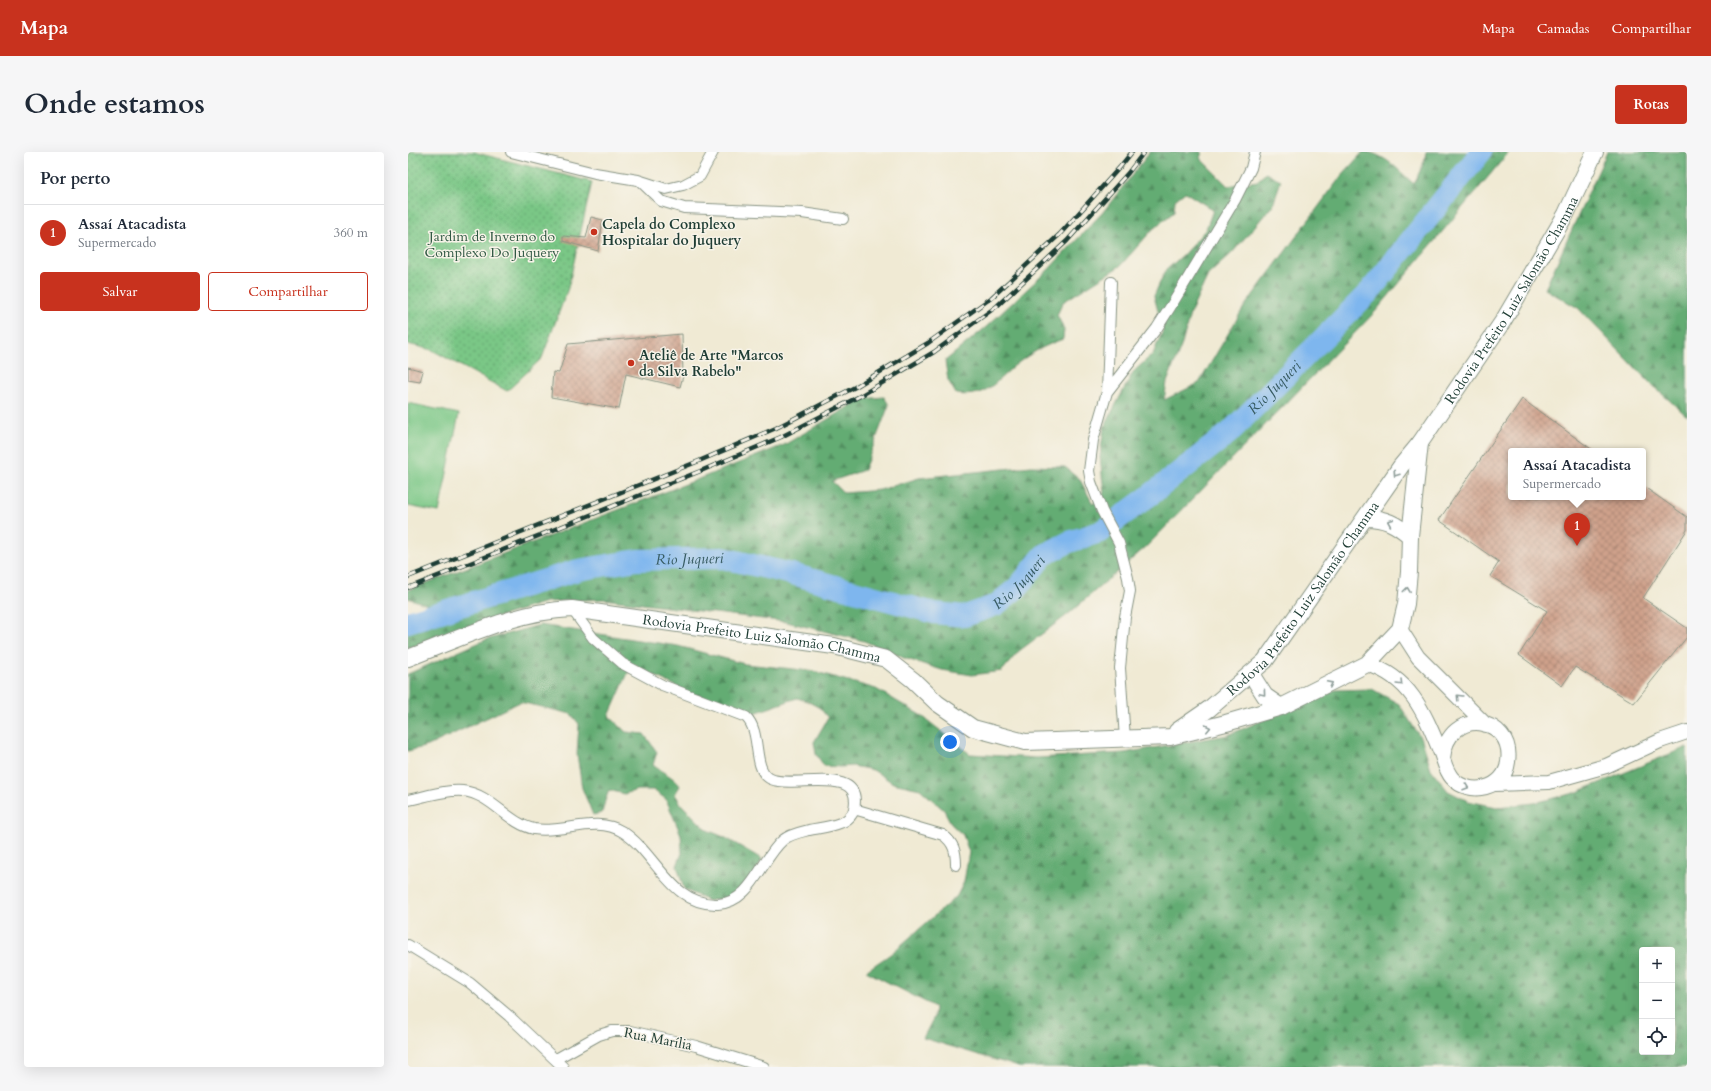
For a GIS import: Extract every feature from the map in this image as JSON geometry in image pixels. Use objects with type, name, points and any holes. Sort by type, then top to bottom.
[{"type":"main road","name":"Rodovia Prefeito Luiz Salomão Chamma","points":[[1170,737],[1209,710],[1265,661],[1401,466],[1420,443],[1504,322],[1566,214],[1595,152]]},
{"type":"main road","name":"Rodovia Prefeito Luiz Salomão Chamma","points":[[408,658],[504,622],[533,613],[572,609],[860,651],[886,659],[913,680],[937,703],[973,728],[1025,742],[1170,737],[1226,724],[1280,707],[1367,664],[1400,629],[1406,604],[1410,572],[1410,536],[1420,443]]},
{"type":"main road","points":[[1366,518],[1387,520],[1395,524],[1410,536]]},
{"type":"main road","points":[[1400,629],[1418,657],[1486,724],[1503,736],[1508,745],[1509,755],[1505,771],[1495,784]]},
{"type":"main road","points":[[1367,664],[1382,668],[1391,674],[1411,693],[1422,711],[1443,758],[1446,770],[1452,779],[1462,786],[1473,789],[1484,788],[1495,784],[1549,782],[1606,766],[1660,741],[1687,732]]},
{"type":"main road","points":[[1251,674],[1265,696],[1280,707]]},
{"type":"main road","points":[[1443,758],[1444,748],[1448,738],[1456,730],[1470,724],[1486,724]]},
{"type":"street","points":[[511,152],[595,173],[638,180],[666,189],[683,185],[700,176],[713,152]]},
{"type":"street","points":[[1107,392],[1157,328],[1171,306],[1235,200],[1250,168],[1255,152]]},
{"type":"street","points":[[638,180],[662,201],[684,208],[802,213],[843,219]]},
{"type":"street","points":[[1111,282],[1107,392],[1093,440],[1089,471],[1090,482],[1102,511],[1119,543],[1130,591],[1125,617],[1120,668],[1125,739]]},
{"type":"street","points":[[408,800],[461,791],[480,796],[519,823],[534,829],[552,830],[592,824],[610,826],[623,832],[634,841],[680,892],[694,901],[708,904],[720,904],[736,898],[749,886],[775,847],[785,839],[808,830],[841,823],[850,816],[854,809],[854,800],[852,790],[848,786],[840,782],[797,782],[770,779],[764,772],[759,756],[755,733],[751,723],[746,717],[667,688],[623,664],[593,638],[572,609]]},
{"type":"street","points":[[854,809],[943,835],[950,840],[953,846],[956,853],[956,865]]},
{"type":"street","points":[[408,945],[437,961],[470,983],[560,1063]]},
{"type":"street","name":"Rua Marília","points":[[560,1063],[580,1044],[599,1035],[612,1031],[630,1031],[696,1046],[764,1067]]},
{"type":"green space","name":"Jardim de Inverno do Complexo Do Juquery","points":[[408,152],[473,152],[592,182],[568,288],[542,358],[507,391],[432,350],[408,344]]},
{"type":"green space","points":[[1150,152],[1202,152],[1200,158],[1228,186],[1257,181],[1266,173],[1281,180],[1273,205],[1232,253],[1208,275],[1190,314],[1182,344],[1167,382],[1164,400],[1199,383],[1244,307],[1342,175],[1363,152],[1378,155],[1385,159],[1414,184],[1424,162],[1426,152],[1509,152],[1375,312],[1147,546],[1066,616],[1019,651],[1002,671],[972,675],[942,670],[904,658],[864,641],[787,622],[603,599],[546,602],[408,648],[408,626],[439,616],[437,608],[408,598],[408,590],[784,445],[862,399],[884,397],[889,405],[864,470],[832,481],[844,493],[880,490],[919,478],[1031,466],[1065,467],[1079,478],[1093,504],[1104,493],[1100,457],[1104,427],[1133,372],[1153,354],[1163,330],[1154,296],[1165,271],[1184,254],[1206,229],[1213,210],[1185,192],[1175,200],[1174,212],[1153,229],[1120,266],[1063,302],[1057,315],[1064,329],[1063,339],[1042,348],[1027,357],[986,390],[968,395],[956,394],[948,380],[945,361],[986,327],[1049,269],[1103,212]]},
{"type":"green space","points":[[1607,152],[1687,152],[1687,416],[1652,385],[1578,308],[1545,289]]},
{"type":"green space","points":[[408,403],[459,414],[439,512],[408,506]]},
{"type":"green space","points":[[540,625],[678,646],[745,664],[813,671],[876,689],[922,716],[970,754],[1037,758],[1124,753],[1228,735],[1335,690],[1372,689],[1399,704],[1422,740],[1431,769],[1448,791],[1468,801],[1497,807],[1534,803],[1575,793],[1687,747],[1687,1067],[1019,1067],[923,1038],[934,1017],[935,1007],[866,971],[892,953],[957,896],[964,882],[969,852],[963,835],[952,825],[944,810],[920,789],[893,783],[873,770],[853,766],[824,766],[816,754],[814,742],[828,718],[820,708],[807,701],[797,698],[752,714],[725,703],[689,693],[632,664],[609,716],[626,732],[644,734],[657,752],[653,765],[678,783],[680,786],[675,794],[681,804],[707,830],[724,837],[762,859],[752,879],[736,896],[708,901],[684,889],[677,866],[682,853],[681,835],[666,799],[653,790],[638,790],[624,794],[609,790],[602,813],[593,815],[582,788],[577,754],[579,724],[571,714],[520,702],[428,746],[408,751],[408,674],[485,640]]},
{"type":"building","name":"Capela do Complexo Hospitalar do Juquery","points":[[591,217],[603,220],[598,251],[563,241],[563,236],[586,238]]},
{"type":"building","name":"Ateliê de Arte \"Marcos da Silva Rabelo\"","points":[[682,334],[683,376],[680,387],[626,374],[619,409],[551,397],[553,372],[559,373],[568,344]]},
{"type":"building","points":[[408,367],[423,371],[420,382],[408,380]]},
{"type":"building","points":[[1522,399],[1590,448],[1508,448],[1508,500],[1646,500],[1646,488],[1687,517],[1687,530],[1643,598],[1687,628],[1687,637],[1634,703],[1575,667],[1562,686],[1519,655],[1547,611],[1490,576],[1499,562],[1439,520]]},
{"type":"waterway","name":"Rio Juqueri","points":[[408,622],[578,570],[637,560],[723,558],[792,574],[934,613],[965,616],[996,605],[1018,587],[1044,555],[1069,542],[1100,532],[1149,496],[1229,433],[1370,291],[1481,152]]},
{"type":"railway","points":[[408,577],[699,461],[776,428],[855,387],[928,343],[991,298],[1060,234],[1132,152]]},
{"type":"railway","points":[[408,588],[703,470],[781,437],[860,396],[934,352],[997,306],[1067,241],[1128,173],[1144,152]]},
{"type":"place","name":"Capela do Complexo Hospitalar do Juquery","points":[[594,232]]},
{"type":"place","name":"Ateliê de Arte \"Marcos da Silva Rabelo\"","points":[[631,363]]},
{"type":"place","name":"Assaí Atacadista","points":[[1577,546]]}]
